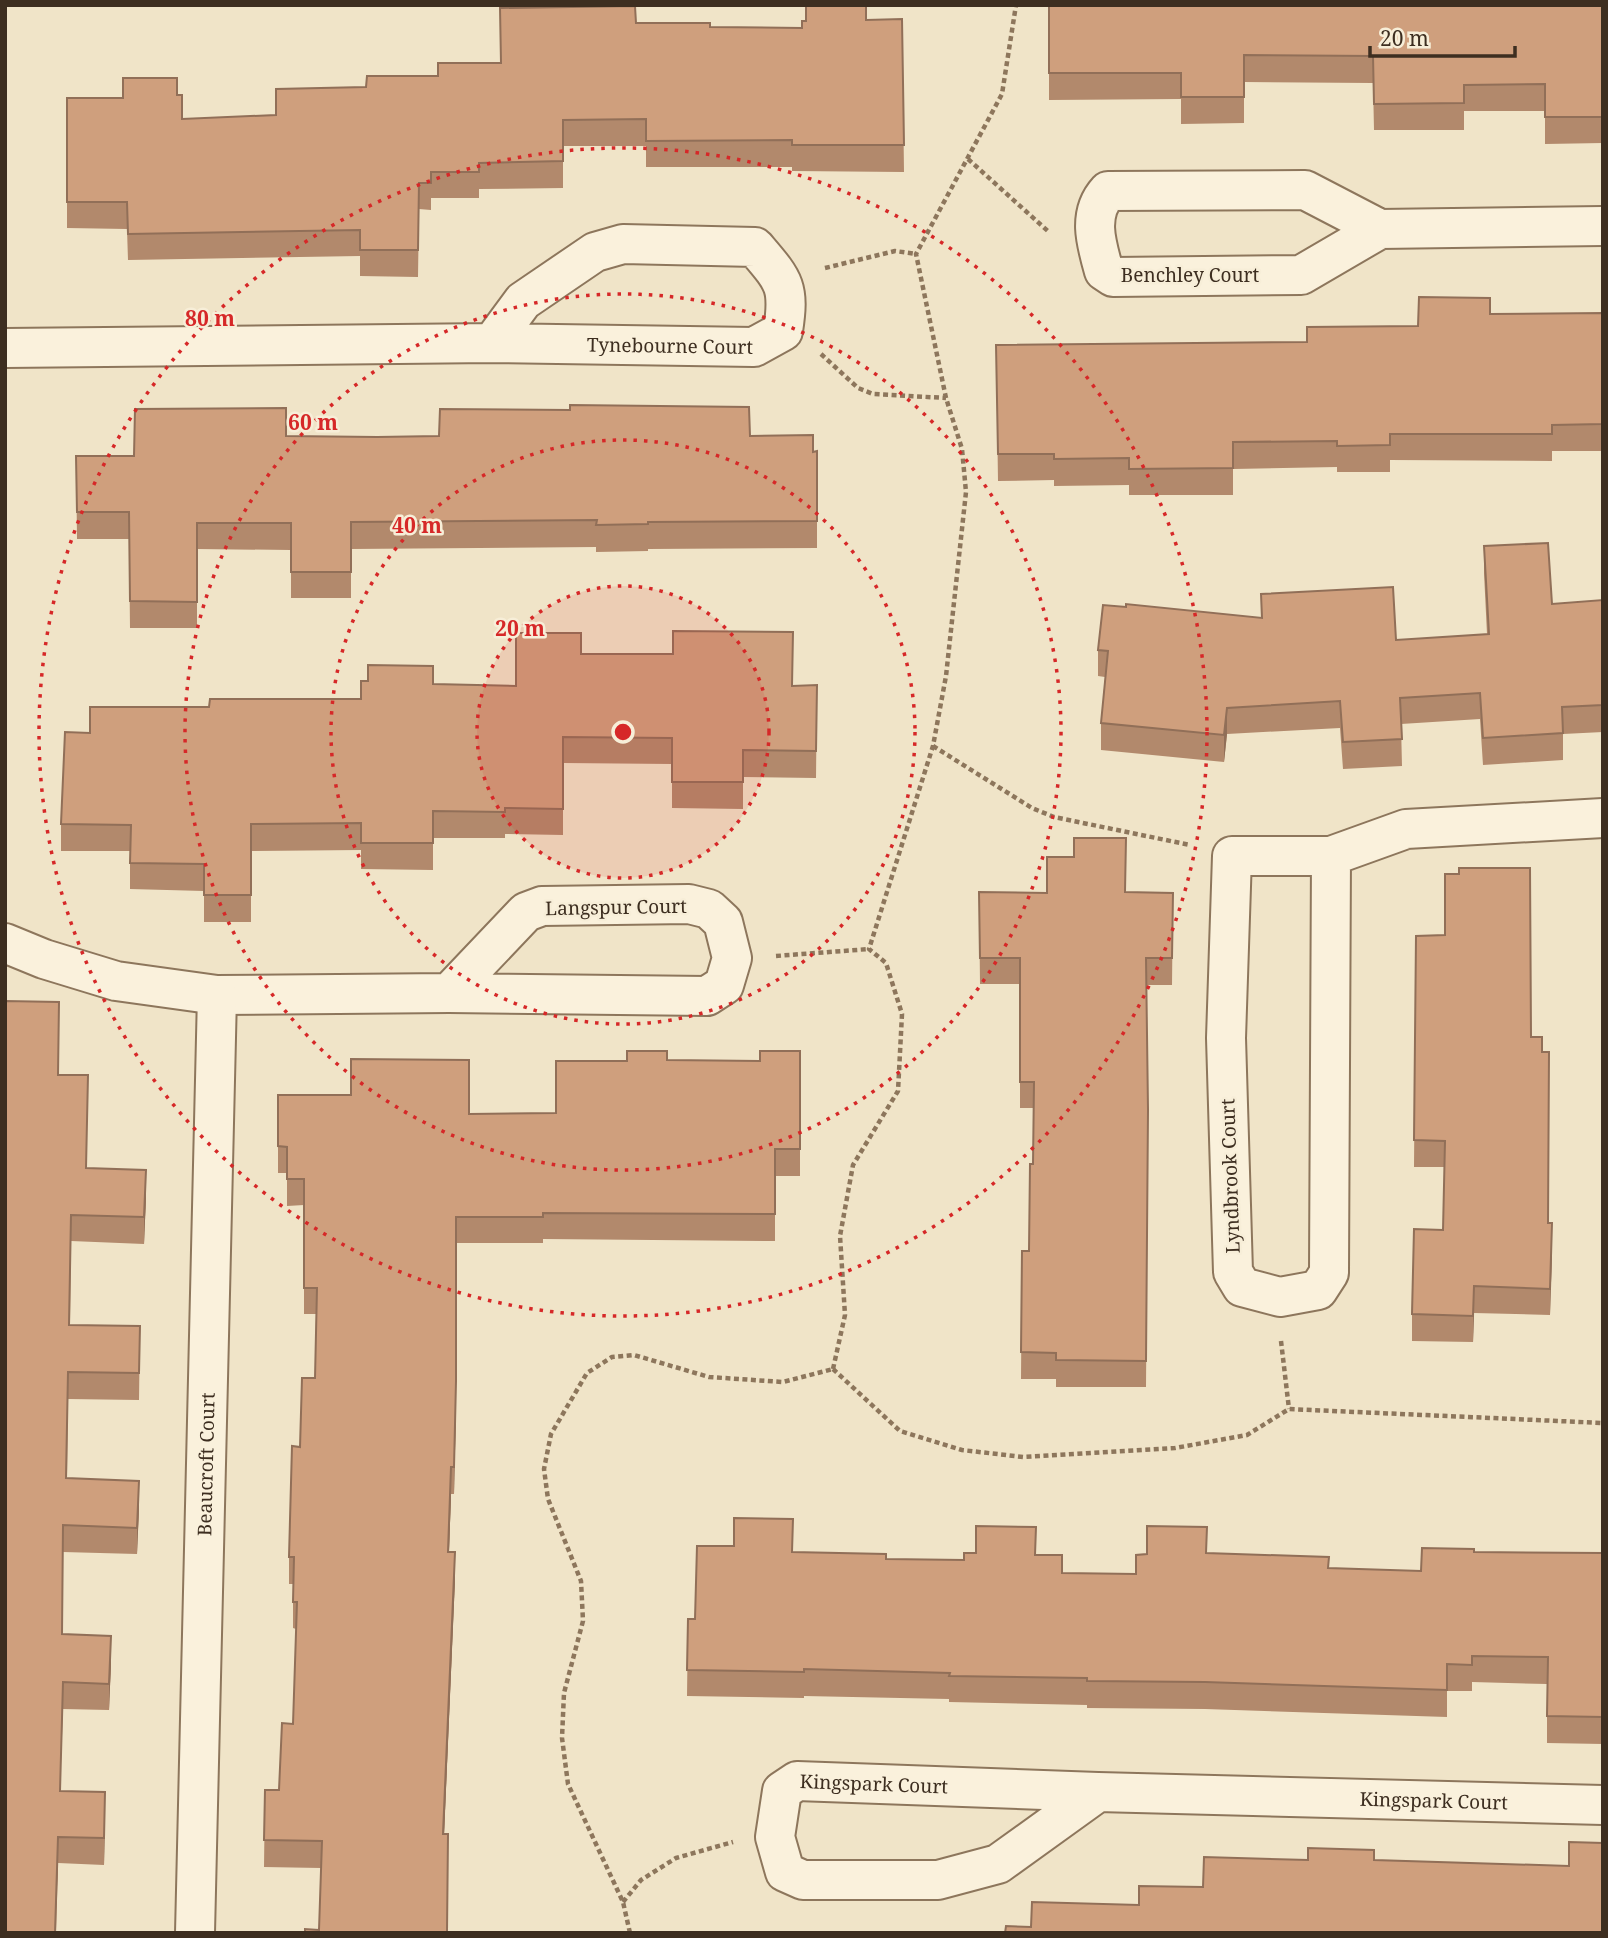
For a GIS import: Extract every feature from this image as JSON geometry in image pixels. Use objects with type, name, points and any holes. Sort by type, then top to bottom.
[{"type":"street","name":"Benchley Court","points":[[1380,229],[1301,275],[1113,276],[1104,271],[1094,234],[1099,201],[1108,191],[1305,190],[1380,229],[1603,226]]},
{"type":"street","points":[[492,343],[523,301],[595,252],[623,244],[755,247],[780,276],[787,303],[783,331]]},
{"type":"street","name":"Tynebourne Court","points":[[5,348],[492,343],[754,347],[783,331]]},
{"type":"street","points":[[1232,856],[1331,856],[1406,829],[1603,818]]},
{"type":"street","name":"Lyndbrook Court","points":[[1232,856],[1226,1038],[1233,1272],[1242,1287],[1280,1297],[1318,1290],[1329,1273],[1331,856]]},
{"type":"street","name":"Langspur Court","points":[[449,993],[526,912],[542,906],[689,904],[709,909],[723,922],[732,958]]},
{"type":"street","points":[[5,943],[44,959],[116,981],[217,995],[449,993],[707,996],[724,985],[732,958]]},
{"type":"street","name":"Beaucroft Court","points":[[195,1933],[217,995]]},
{"type":"street","name":"Kingspark Court","points":[[1098,1792],[999,1864],[938,1880],[803,1880],[785,1872],[775,1837],[782,1791],[797,1781],[1603,1805]]},
{"type":"path","points":[[869,948],[933,746],[946,676],[966,492],[962,449],[946,398],[916,254],[1002,94],[1016,5]]},
{"type":"path","points":[[968,159],[1048,232],[1094,234]]},
{"type":"path","points":[[780,276],[895,251],[916,254]]},
{"type":"path","points":[[783,331],[817,351],[858,388],[873,394],[946,398]]},
{"type":"path","points":[[933,746],[1032,808],[1055,817],[1232,856]]},
{"type":"path","points":[[732,958],[869,948],[886,963],[902,1014],[898,1091],[853,1165],[841,1236],[845,1315],[833,1369]]},
{"type":"path","points":[[1280,1297],[1281,1357],[1289,1409]]},
{"type":"path","points":[[630,1933],[623,1902],[568,1784],[562,1738],[564,1693],[583,1620],[580,1581],[548,1499],[544,1469],[551,1434],[587,1373],[612,1357],[634,1355],[709,1377],[783,1382],[833,1369]]},
{"type":"path","points":[[833,1369],[900,1431],[962,1450],[1023,1457],[1175,1448],[1247,1435],[1289,1409],[1603,1423]]},
{"type":"path","points":[[623,1902],[641,1880],[676,1858],[726,1843],[775,1837]]},
{"type":"building","points":[[806,5],[866,5],[866,20],[902,19],[904,145],[792,145],[792,140],[646,141],[646,119],[563,120],[563,161],[479,163],[479,172],[431,172],[431,183],[419,183],[418,250],[360,250],[360,230],[128,234],[127,202],[67,202],[67,98],[123,98],[123,78],[177,78],[177,95],[182,95],[182,119],[276,115],[276,89],[366,87],[367,76],[438,76],[438,63],[501,63],[500,8],[635,6],[636,23],[710,23],[710,27],[802,28],[802,21],[806,21]]},
{"type":"building","points":[[1049,5],[1603,5],[1603,117],[1545,117],[1545,84],[1464,85],[1464,103],[1374,104],[1373,56],[1244,55],[1244,97],[1181,97],[1181,73],[1049,73]]},
{"type":"building","points":[[1419,297],[1490,298],[1490,314],[1603,313],[1603,424],[1552,425],[1552,434],[1390,434],[1390,445],[1337,446],[1337,441],[1233,442],[1233,468],[1129,469],[1129,458],[1054,459],[1054,454],[998,454],[996,345],[1307,342],[1307,327],[1418,326]]},
{"type":"building","points":[[570,405],[749,407],[750,436],[813,435],[813,452],[817,451],[817,521],[596,525],[597,520],[351,522],[351,572],[291,572],[291,523],[197,523],[197,602],[130,601],[129,512],[77,512],[76,456],[134,456],[135,409],[286,408],[286,436],[377,437],[439,436],[440,409],[570,410]]},
{"type":"building","points":[[1548,543],[1552,604],[1603,600],[1603,705],[1562,707],[1563,733],[1483,738],[1480,693],[1400,698],[1402,739],[1343,742],[1340,701],[1227,708],[1224,735],[1101,723],[1108,651],[1098,650],[1103,605],[1126,607],[1126,604],[1262,618],[1261,594],[1393,587],[1396,640],[1489,634],[1484,546]]},
{"type":"building","points":[[673,631],[793,632],[792,686],[817,685],[816,751],[743,750],[743,782],[672,782],[672,738],[563,737],[563,809],[505,808],[505,812],[433,811],[433,843],[361,843],[361,823],[251,824],[251,895],[204,895],[204,864],[130,863],[131,825],[61,824],[65,732],[90,733],[90,707],[209,707],[210,699],[361,699],[361,681],[368,681],[368,665],[433,666],[433,684],[516,686],[516,633],[581,633],[581,654],[673,654]]},
{"type":"building","points":[[1074,838],[1126,838],[1125,892],[1173,893],[1172,958],[1146,958],[1146,1361],[1056,1360],[1056,1353],[1021,1352],[1022,1251],[1029,1251],[1034,1082],[1020,1082],[1020,958],[980,958],[979,892],[1047,893],[1047,857],[1074,857]]},
{"type":"building","points":[[1459,868],[1530,868],[1531,1037],[1542,1037],[1542,1052],[1549,1052],[1548,1223],[1552,1223],[1550,1289],[1474,1286],[1473,1316],[1412,1314],[1414,1229],[1443,1230],[1445,1141],[1414,1140],[1416,936],[1445,935],[1445,874],[1459,874]]},
{"type":"building","points":[[5,1001],[59,1002],[58,1075],[88,1075],[86,1168],[146,1170],[144,1217],[71,1215],[69,1325],[140,1326],[139,1373],[68,1372],[66,1478],[139,1481],[137,1528],[63,1525],[62,1634],[111,1636],[109,1684],[63,1682],[60,1791],[105,1792],[104,1838],[58,1837],[55,1933],[5,1933]]},
{"type":"building","points":[[627,1051],[667,1051],[667,1060],[760,1061],[760,1051],[800,1051],[800,1149],[775,1149],[775,1214],[543,1213],[543,1217],[456,1217],[454,1467],[451,1467],[448,1552],[455,1552],[443,1834],[448,1834],[447,1932],[453,1933],[305,1933],[305,1929],[319,1930],[322,1841],[264,1840],[265,1790],[279,1790],[282,1723],[293,1724],[297,1602],[293,1602],[294,1557],[289,1557],[292,1446],[300,1447],[302,1378],[315,1378],[317,1288],[304,1288],[304,1179],[287,1179],[287,1147],[278,1146],[278,1095],[351,1095],[351,1059],[469,1060],[469,1114],[556,1113],[556,1061],[627,1061]]},
{"type":"building","points":[[734,1518],[793,1519],[792,1552],[886,1554],[886,1559],[964,1560],[964,1553],[976,1553],[976,1526],[1036,1527],[1035,1555],[1062,1555],[1062,1573],[1136,1574],[1136,1555],[1147,1554],[1147,1526],[1207,1527],[1206,1553],[1329,1557],[1328,1568],[1421,1571],[1422,1548],[1474,1549],[1474,1552],[1603,1553],[1603,1717],[1547,1716],[1548,1657],[1472,1656],[1472,1665],[1447,1664],[1447,1690],[1087,1681],[1087,1678],[949,1676],[950,1673],[804,1669],[804,1672],[687,1670],[688,1619],[695,1619],[697,1546],[734,1546]]},
{"type":"building","points":[[1569,1842],[1603,1843],[1603,1933],[1005,1933],[1006,1926],[1031,1927],[1032,1902],[1139,1905],[1139,1886],[1203,1887],[1204,1857],[1308,1860],[1308,1848],[1374,1850],[1374,1860],[1569,1866]]}]
